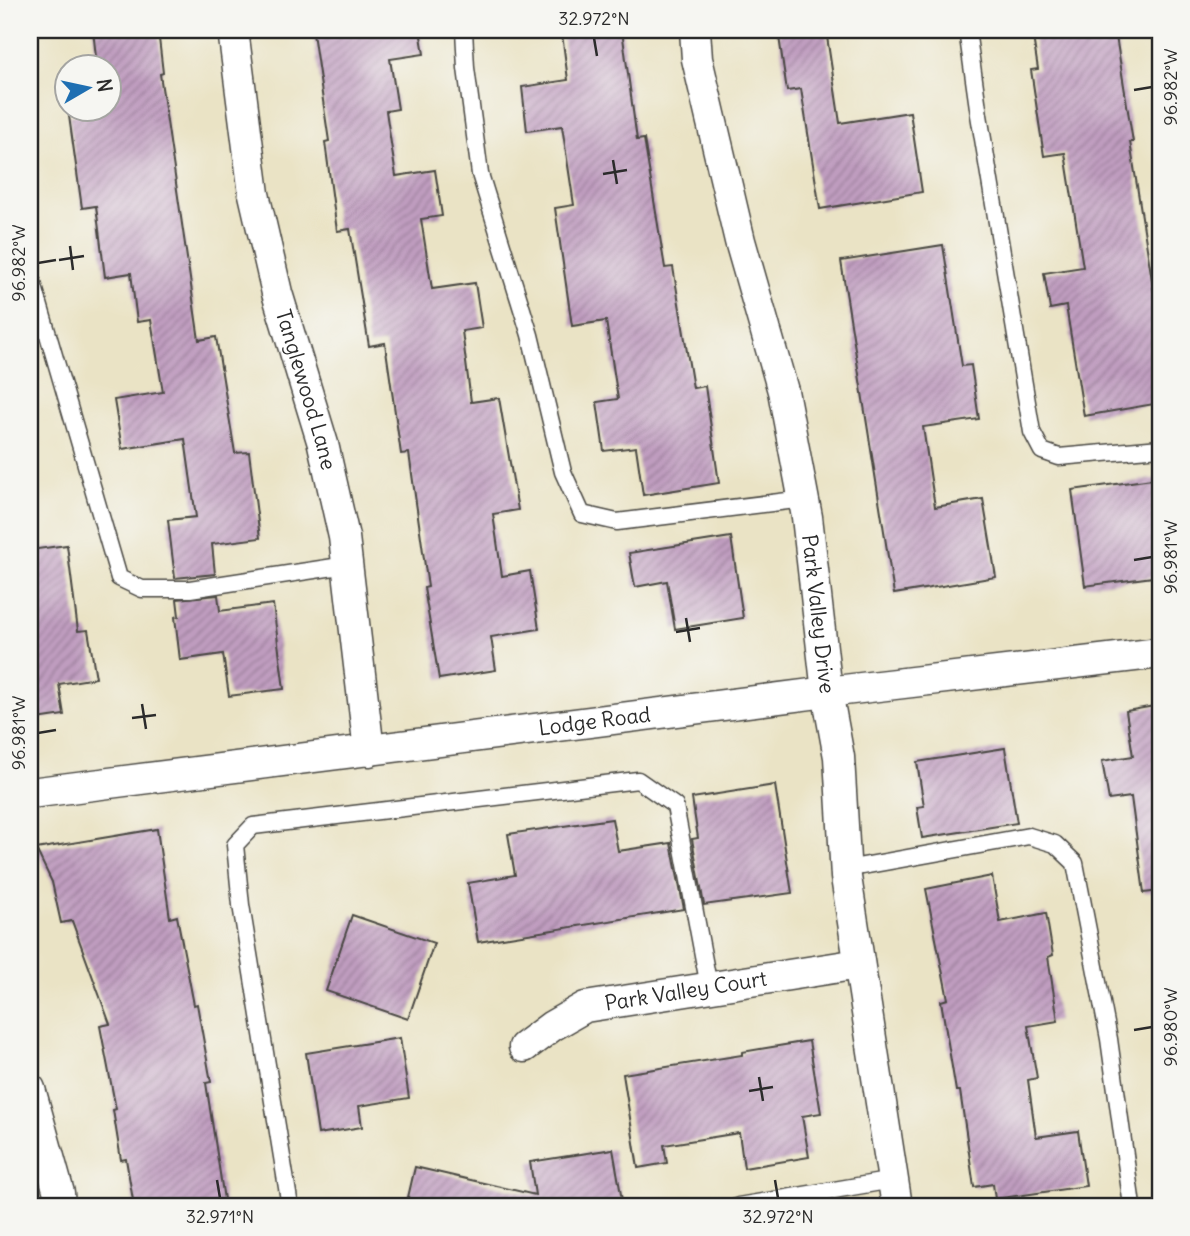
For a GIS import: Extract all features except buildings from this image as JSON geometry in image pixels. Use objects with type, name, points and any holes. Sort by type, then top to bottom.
[{"type":"street","name":"Tanglewood Lane","points":[[233,30],[254,194],[277,293],[323,444],[344,537],[369,751]]},
{"type":"street","name":"Park Valley Drive","points":[[695,30],[697,59],[740,242],[783,391],[804,499],[827,692],[839,757],[846,869],[895,1193]]},
{"type":"street","name":"Lodge Road","points":[[30,793],[827,692],[1160,653]]},
{"type":"street","name":"Park Valley Court","points":[[524,1047],[552,1026],[585,1007],[859,964]]},
{"type":"street","points":[[30,1089],[59,1193],[60,1206]]},
{"type":"lane","points":[[464,30],[466,68],[480,174],[530,335],[563,472],[582,514],[617,522],[804,499]]},
{"type":"lane","points":[[967,30],[1032,432],[1042,451],[1059,457],[1160,448]]},
{"type":"lane","points":[[30,273],[119,578],[142,589],[190,589],[347,565]]},
{"type":"lane","points":[[290,1206],[241,905],[235,845],[253,827],[638,780],[675,806],[709,988]]},
{"type":"lane","points":[[846,869],[1029,836],[1055,844],[1074,863],[1109,1039],[1132,1206]]},
{"type":"lane","points":[[738,1206],[895,1193]]}]
